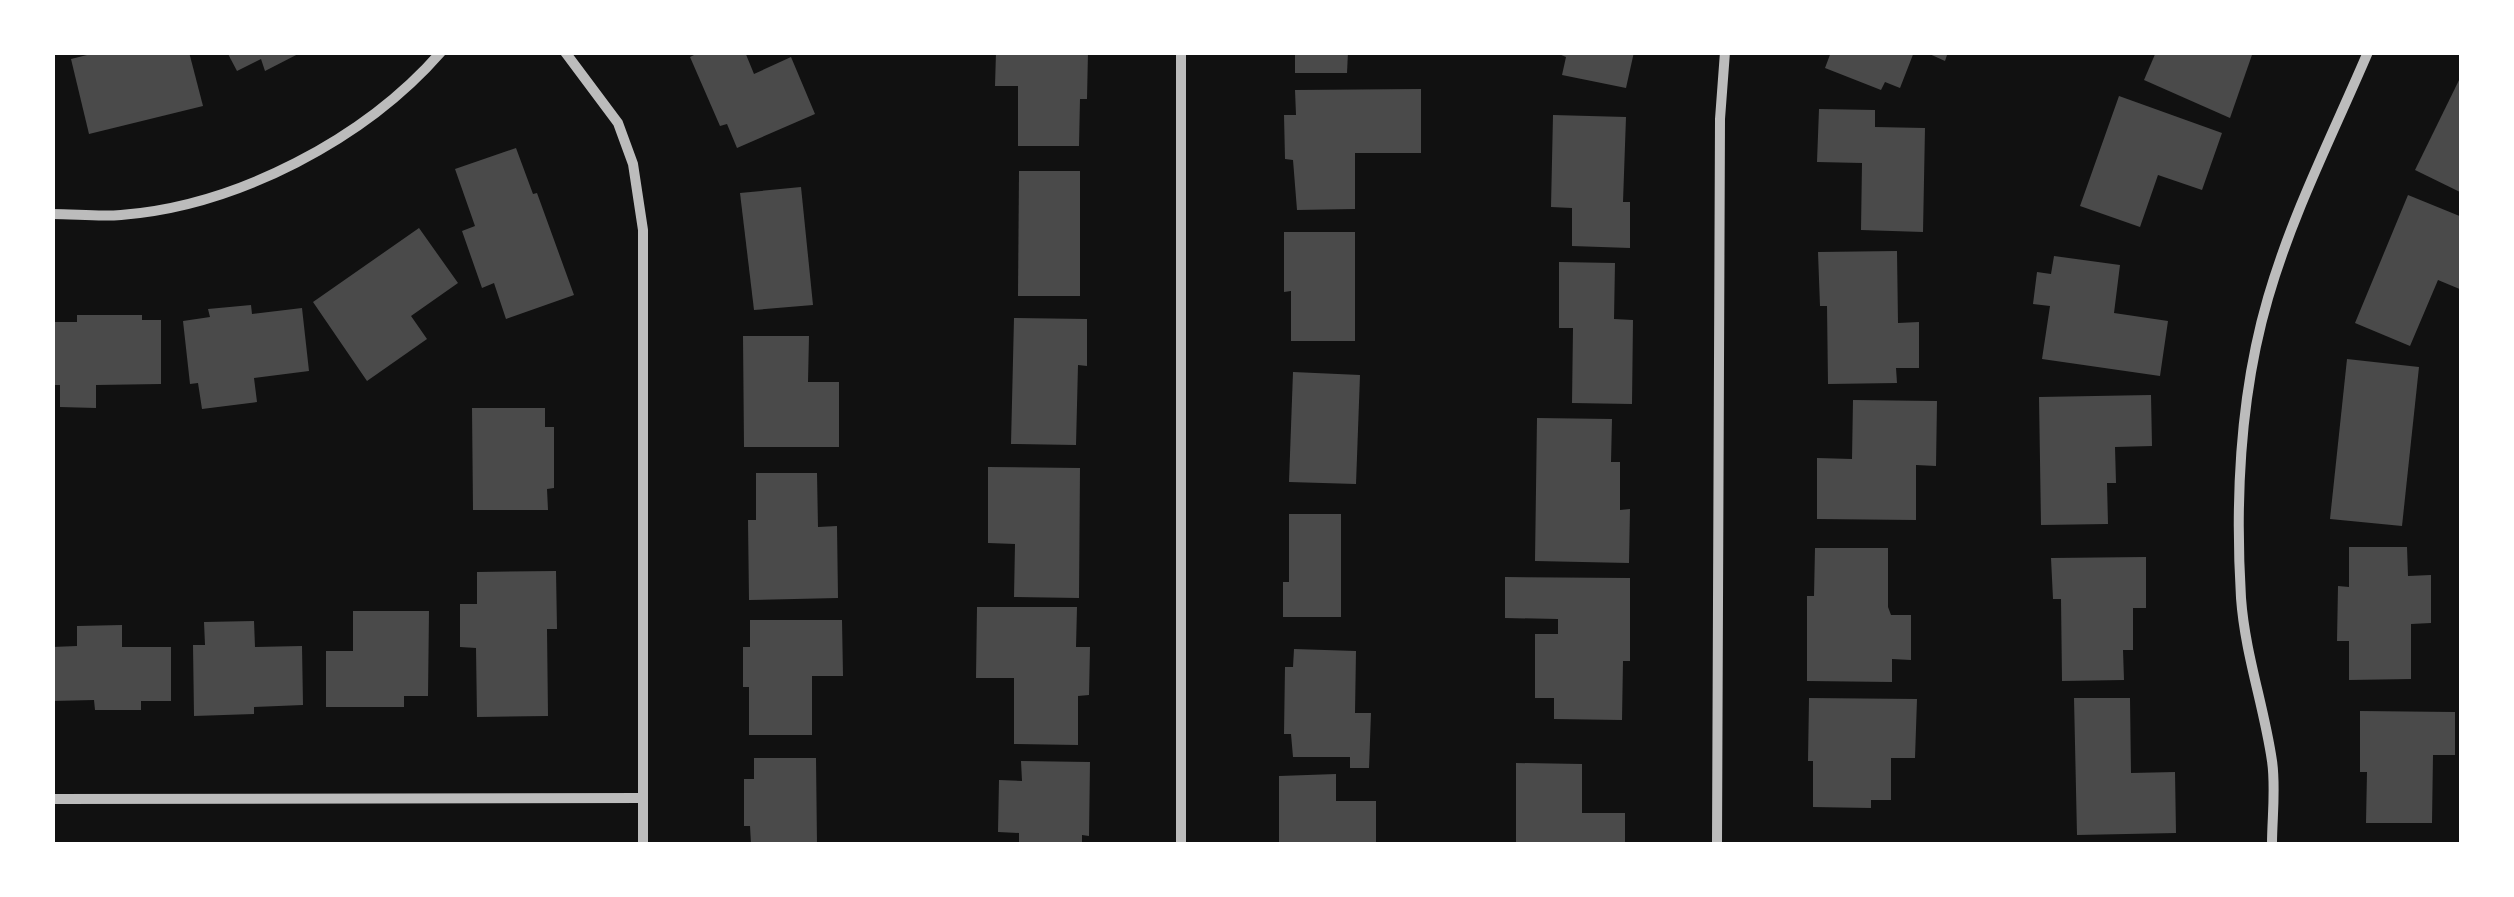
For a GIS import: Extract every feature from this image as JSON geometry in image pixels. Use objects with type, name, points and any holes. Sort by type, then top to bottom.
[{"type":"street","points":[[52,214],[121,216],[190,203],[258,180],[318,151],[376,114],[441,52]]},
{"type":"street","points":[[565,52],[618,122],[633,164],[643,230],[643,844]]},
{"type":"street","points":[[1181,844],[1182,52]]},
{"type":"street","points":[[1717,844],[1720,119],[1725,52]]},
{"type":"street","points":[[2272,844],[2273,766],[2249,664],[2242,603],[2238,542],[2244,420],[2267,300],[2286,243],[2331,130],[2368,52]]},
{"type":"street","points":[[52,799],[643,798]]},
{"type":"building","points":[[99,52],[189,52],[203,106],[89,134],[71,59]]},
{"type":"building","points":[[227,52],[302,52],[265,71],[261,59],[237,71]]},
{"type":"building","points":[[700,52],[745,52],[754,74],[791,57],[815,114],[737,148],[727,124],[720,126],[690,57]]},
{"type":"building","points":[[996,52],[1088,52],[1087,99],[1080,99],[1079,146],[1018,146],[1018,86],[995,86]]},
{"type":"building","points":[[1295,52],[1348,52],[1347,73],[1295,73]]},
{"type":"building","points":[[1554,52],[1634,52],[1626,88],[1562,75],[1566,57]]},
{"type":"building","points":[[1831,52],[1914,52],[1900,88],[1885,82],[1881,90],[1825,68]]},
{"type":"building","points":[[1925,52],[1948,52],[1945,61]]},
{"type":"building","points":[[2156,52],[2253,52],[2230,118],[2144,80]]},
{"type":"building","points":[[2462,74],[2462,193],[2415,170]]},
{"type":"building","points":[[1421,89],[1421,153],[1355,153],[1355,209],[1297,210],[1293,160],[1285,159],[1284,115],[1296,115],[1295,90]]},
{"type":"building","points":[[2119,96],[2222,133],[2202,190],[2158,175],[2140,227],[2080,206]]},
{"type":"building","points":[[1819,109],[1875,110],[1875,127],[1925,128],[1923,232],[1861,230],[1862,163],[1817,162]]},
{"type":"building","points":[[1553,115],[1626,117],[1623,202],[1630,202],[1630,248],[1572,246],[1572,208],[1551,207]]},
{"type":"building","points":[[516,148],[533,194],[537,193],[574,295],[506,319],[494,283],[482,288],[462,231],[475,226],[455,169]]},
{"type":"building","points":[[1019,171],[1080,171],[1080,296],[1018,296]]},
{"type":"building","points":[[801,187],[813,305],[754,310],[740,193]]},
{"type":"building","points":[[2408,195],[2462,217],[2462,290],[2438,280],[2410,346],[2355,323]]},
{"type":"building","points":[[419,228],[458,283],[411,316],[427,339],[367,381],[313,302]]},
{"type":"building","points":[[1284,232],[1355,232],[1355,341],[1291,341],[1291,291],[1284,292]]},
{"type":"building","points":[[1897,251],[1898,323],[1919,322],[1919,368],[1896,368],[1897,383],[1828,384],[1827,306],[1820,306],[1818,252]]},
{"type":"building","points":[[2054,256],[2120,265],[2114,313],[2168,321],[2160,376],[2042,359],[2050,306],[2033,304],[2037,272],[2051,274]]},
{"type":"building","points":[[1559,262],[1615,263],[1614,319],[1633,320],[1632,404],[1572,403],[1573,328],[1559,328]]},
{"type":"building","points":[[251,305],[252,314],[302,308],[309,371],[254,378],[257,402],[202,409],[198,383],[190,384],[183,321],[210,317],[208,309]]},
{"type":"building","points":[[77,315],[142,315],[142,320],[161,320],[161,384],[96,385],[96,408],[60,407],[60,385],[55,385],[55,322],[77,322]]},
{"type":"building","points":[[1014,318],[1087,319],[1087,366],[1078,365],[1076,445],[1011,444]]},
{"type":"building","points":[[743,336],[809,336],[808,382],[839,382],[839,447],[744,447]]},
{"type":"building","points":[[2347,359],[2419,367],[2402,526],[2330,519]]},
{"type":"building","points":[[1293,372],[1360,375],[1356,484],[1289,482]]},
{"type":"building","points":[[2151,395],[2152,446],[2115,447],[2116,483],[2107,483],[2108,524],[2041,525],[2039,397]]},
{"type":"building","points":[[1853,400],[1937,401],[1936,466],[1916,465],[1916,520],[1817,519],[1817,458],[1852,459]]},
{"type":"building","points":[[472,408],[545,408],[545,427],[554,427],[554,488],[547,489],[548,510],[473,510]]},
{"type":"building","points":[[1537,418],[1612,419],[1611,462],[1620,462],[1620,510],[1630,509],[1629,563],[1535,561]]},
{"type":"building","points":[[988,467],[1080,468],[1079,598],[1014,597],[1015,544],[988,543]]},
{"type":"building","points":[[756,473],[817,473],[818,527],[837,526],[838,598],[749,600],[748,520],[756,520]]},
{"type":"building","points":[[1289,514],[1341,514],[1341,617],[1283,617],[1283,582],[1289,582]]},
{"type":"building","points":[[2349,547],[2407,547],[2408,576],[2431,575],[2431,623],[2411,624],[2411,679],[2349,680],[2349,641],[2337,641],[2338,586],[2349,587]]},
{"type":"building","points":[[1815,548],[1888,548],[1888,607],[1891,615],[1911,615],[1911,660],[1892,659],[1892,682],[1807,681],[1807,596],[1814,596]]},
{"type":"building","points":[[2146,557],[2146,608],[2133,608],[2133,650],[2123,650],[2124,680],[2062,681],[2061,599],[2053,599],[2051,558]]},
{"type":"building","points":[[556,571],[557,629],[547,629],[548,716],[477,717],[476,648],[460,647],[460,604],[477,604],[477,572]]},
{"type":"building","points":[[1505,577],[1630,578],[1630,661],[1623,661],[1622,720],[1554,719],[1554,698],[1535,698],[1535,634],[1558,634],[1558,619],[1505,618]]},
{"type":"building","points":[[977,607],[1077,607],[1076,647],[1090,647],[1089,695],[1078,696],[1078,745],[1014,744],[1014,678],[976,678]]},
{"type":"building","points":[[353,611],[429,611],[428,696],[404,696],[404,707],[326,707],[326,651],[353,651]]},
{"type":"building","points":[[750,620],[842,620],[843,676],[812,676],[812,735],[749,735],[749,687],[743,687],[743,647],[750,647]]},
{"type":"building","points":[[254,621],[255,647],[302,646],[303,705],[254,707],[254,714],[194,716],[193,645],[205,645],[204,622]]},
{"type":"building","points":[[122,625],[122,647],[171,647],[171,701],[141,701],[141,710],[95,710],[94,700],[52,701],[52,647],[77,646],[77,626]]},
{"type":"building","points":[[1294,649],[1356,651],[1355,713],[1371,713],[1369,768],[1350,768],[1350,757],[1293,757],[1291,734],[1284,734],[1285,667],[1293,667]]},
{"type":"building","points":[[1809,698],[1917,699],[1915,758],[1891,758],[1891,800],[1871,800],[1871,808],[1813,807],[1813,761],[1808,761]]},
{"type":"building","points":[[2074,698],[2130,698],[2131,773],[2175,772],[2176,833],[2077,835]]},
{"type":"building","points":[[2360,711],[2455,712],[2455,755],[2433,755],[2432,823],[2366,823],[2367,772],[2360,772]]},
{"type":"building","points":[[754,758],[816,758],[817,844],[751,844],[750,826],[744,826],[744,779],[754,779]]},
{"type":"building","points":[[1021,761],[1090,762],[1089,836],[1082,835],[1082,844],[1019,844],[1019,833],[998,832],[999,780],[1022,781]]},
{"type":"building","points":[[1516,763],[1582,764],[1582,813],[1625,813],[1625,844],[1516,844]]},
{"type":"building","points":[[1336,774],[1336,801],[1376,801],[1376,844],[1279,844],[1279,776]]}]
